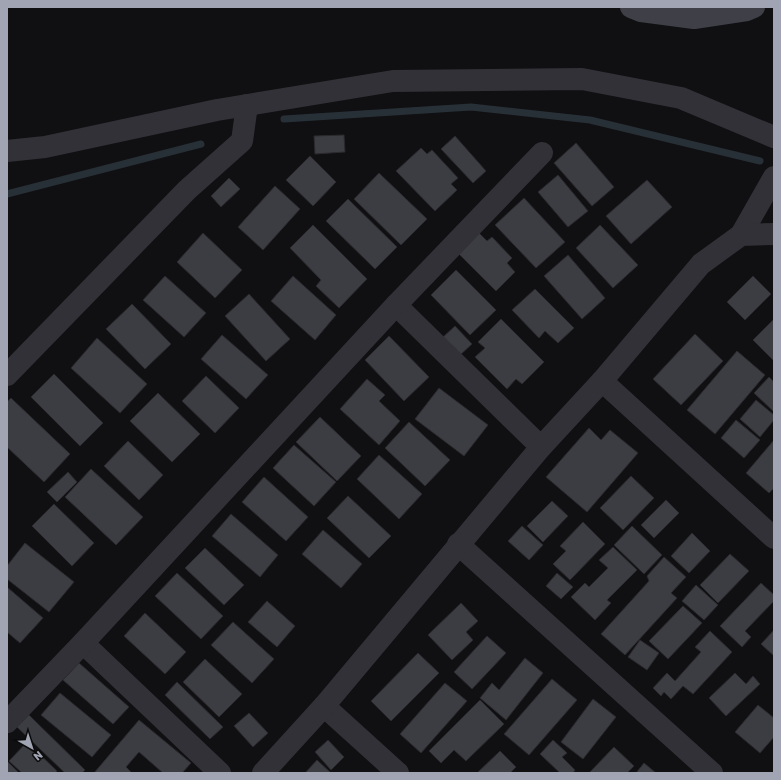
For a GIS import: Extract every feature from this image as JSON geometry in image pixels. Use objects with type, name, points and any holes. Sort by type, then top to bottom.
[{"type":"main road","points":[[631,7],[641,11],[694,18],[747,10],[754,7]]},
{"type":"street","points":[[7,151],[45,147],[217,110],[393,81],[582,79],[681,98],[774,137]]},
{"type":"street","points":[[7,375],[187,190],[242,141],[247,105]]},
{"type":"street","points":[[7,722],[396,305],[542,153]]},
{"type":"street","points":[[263,773],[324,706],[458,544],[541,447],[602,381],[701,264],[741,235],[774,177]]},
{"type":"street","points":[[741,235],[774,234]]},
{"type":"street","points":[[396,305],[541,447]]},
{"type":"street","points":[[602,381],[774,538]]},
{"type":"street","points":[[458,544],[712,773]]},
{"type":"street","points":[[83,642],[220,773]]},
{"type":"street","points":[[324,706],[398,773]]},
{"type":"building","points":[[344,135],[345,152],[315,154],[314,136]]},
{"type":"building","points":[[455,136],[486,171],[473,183],[441,149]]},
{"type":"building","points":[[576,143],[614,187],[592,206],[554,163]]},
{"type":"building","points":[[421,148],[427,154],[432,150],[458,178],[451,184],[457,190],[435,211],[396,171]]},
{"type":"building","points":[[310,156],[336,182],[313,206],[286,180]]},
{"type":"building","points":[[379,173],[427,219],[401,245],[354,199]]},
{"type":"building","points":[[558,175],[588,211],[568,227],[538,192]]},
{"type":"building","points":[[229,178],[240,189],[221,207],[211,196]]},
{"type":"building","points":[[647,180],[672,207],[631,244],[606,216]]},
{"type":"building","points":[[275,186],[300,209],[263,250],[238,227]]},
{"type":"building","points":[[524,198],[565,242],[536,268],[495,225]]},
{"type":"building","points":[[348,199],[397,247],[375,269],[326,221]]},
{"type":"building","points":[[313,225],[367,279],[339,308],[316,286],[321,280],[290,248]]},
{"type":"building","points":[[600,225],[638,265],[613,288],[576,248]]},
{"type":"building","points":[[203,233],[242,270],[215,298],[177,262]]},
{"type":"building","points":[[479,233],[487,241],[492,237],[512,258],[507,263],[515,272],[496,291],[458,253]]},
{"type":"building","points":[[568,255],[605,298],[582,319],[544,276]]},
{"type":"building","points":[[456,270],[496,310],[470,335],[431,295]]},
{"type":"building","points":[[165,276],[206,313],[184,337],[143,300]]},
{"type":"building","points":[[293,276],[336,315],[315,340],[271,301]]},
{"type":"building","points":[[753,276],[771,294],[745,320],[727,302]]},
{"type":"building","points":[[535,289],[574,328],[558,343],[545,331],[539,338],[512,310]]},
{"type":"building","points":[[249,294],[290,339],[266,361],[225,316]]},
{"type":"building","points":[[132,304],[171,344],[145,369],[106,329]]},
{"type":"building","points":[[501,319],[544,362],[522,384],[516,379],[507,389],[475,357],[485,348],[478,342]]},
{"type":"building","points":[[774,319],[774,361],[753,340]]},
{"type":"building","points":[[455,326],[472,344],[459,356],[442,338]]},
{"type":"building","points":[[695,334],[723,361],[681,405],[653,379]]},
{"type":"building","points":[[222,335],[268,375],[246,399],[201,359]]},
{"type":"building","points":[[389,336],[429,377],[404,401],[365,360]]},
{"type":"building","points":[[97,338],[147,384],[120,413],[71,368]]},
{"type":"building","points":[[737,351],[765,375],[715,434],[687,410]]},
{"type":"building","points":[[54,374],[103,423],[80,446],[31,397]]},
{"type":"building","points":[[206,376],[239,408],[215,433],[182,401]]},
{"type":"building","points":[[769,377],[774,382],[774,412],[754,393]]},
{"type":"building","points":[[367,379],[385,395],[379,401],[400,421],[379,445],[340,409]]},
{"type":"building","points":[[439,388],[488,425],[464,456],[415,419]]},
{"type":"building","points":[[158,393],[200,434],[172,462],[130,421]]},
{"type":"building","points":[[11,398],[70,454],[44,482],[7,447],[7,402]]},
{"type":"building","points":[[756,400],[774,415],[774,420],[760,437],[740,419]]},
{"type":"building","points":[[320,417],[361,456],[337,481],[296,442]]},
{"type":"building","points":[[736,420],[760,440],[744,458],[721,438]]},
{"type":"building","points":[[409,422],[450,460],[425,486],[385,448]]},
{"type":"building","points":[[589,428],[601,440],[610,430],[638,453],[587,512],[546,477]]},
{"type":"building","points":[[774,440],[774,488],[769,493],[746,473]]},
{"type":"building","points":[[128,441],[163,475],[139,500],[104,466]]},
{"type":"building","points":[[294,445],[336,482],[314,506],[273,468]]},
{"type":"building","points":[[379,455],[422,494],[399,519],[357,479]]},
{"type":"building","points":[[91,469],[143,517],[116,545],[65,497]]},
{"type":"building","points":[[68,472],[77,482],[57,502],[47,492]]},
{"type":"building","points":[[631,476],[654,498],[623,530],[600,508]]},
{"type":"building","points":[[264,477],[308,517],[286,541],[242,502]]},
{"type":"building","points":[[348,496],[391,536],[369,558],[327,518]]},
{"type":"building","points":[[666,500],[679,513],[654,538],[641,525]]},
{"type":"building","points":[[552,501],[568,516],[543,542],[527,526]]},
{"type":"building","points":[[54,504],[94,543],[72,566],[32,526]]},
{"type":"building","points":[[231,514],[278,555],[260,577],[212,536]]},
{"type":"building","points":[[583,522],[605,544],[570,580],[553,564],[566,551],[560,546]]},
{"type":"building","points":[[522,526],[543,545],[529,560],[508,541]]},
{"type":"building","points":[[632,526],[662,555],[644,574],[614,545]]},
{"type":"building","points":[[323,530],[362,564],[341,588],[302,554]]},
{"type":"building","points":[[692,533],[710,551],[689,573],[671,556]]},
{"type":"building","points":[[25,543],[74,582],[49,612],[7,579],[7,566]]},
{"type":"building","points":[[613,547],[637,570],[607,600],[611,603],[595,620],[571,597],[585,583],[589,587],[608,568],[599,560]]},
{"type":"building","points":[[205,548],[244,585],[224,605],[185,568]]},
{"type":"building","points":[[730,554],[749,571],[718,603],[700,585]]},
{"type":"building","points":[[664,557],[686,577],[671,593],[677,598],[625,655],[601,634],[649,581],[647,576]]},
{"type":"building","points":[[177,573],[223,616],[201,639],[155,596]]},
{"type":"building","points":[[557,573],[573,587],[561,599],[546,586]]},
{"type":"building","points":[[761,583],[774,595],[774,601],[745,631],[751,637],[742,647],[720,626]]},
{"type":"building","points":[[696,585],[718,605],[704,620],[682,601]]},
{"type":"building","points":[[7,587],[43,618],[20,643],[7,632]]},
{"type":"building","points":[[267,601],[295,626],[277,647],[248,622]]},
{"type":"building","points":[[461,603],[478,621],[466,632],[473,640],[452,660],[428,635]]},
{"type":"building","points":[[683,606],[702,623],[668,659],[649,641]]},
{"type":"building","points":[[145,613],[186,652],[165,674],[124,636]]},
{"type":"building","points":[[233,622],[274,659],[252,683],[211,645]]},
{"type":"building","points":[[774,630],[774,656],[761,644]]},
{"type":"building","points":[[710,631],[732,652],[693,694],[683,686],[671,699],[664,692],[661,696],[653,688],[667,673],[675,681],[701,652],[695,647]]},
{"type":"building","points":[[487,636],[506,653],[472,689],[454,672]]},
{"type":"building","points":[[640,640],[659,653],[647,670],[628,657]]},
{"type":"building","points":[[418,653],[439,673],[391,721],[371,701]]},
{"type":"building","points":[[525,658],[543,673],[506,720],[480,698],[492,683],[499,690]]},
{"type":"building","points":[[205,659],[242,694],[219,717],[183,682]]},
{"type":"building","points":[[79,663],[129,707],[113,724],[63,680]]},
{"type":"building","points":[[735,673],[746,684],[753,676],[760,684],[726,716],[709,698]]},
{"type":"building","points":[[552,679],[577,700],[529,755],[504,734]]},
{"type":"building","points":[[177,682],[223,727],[210,739],[165,695]]},
{"type":"building","points":[[445,683],[467,701],[421,753],[400,734]]},
{"type":"building","points":[[60,693],[111,735],[92,757],[41,715]]},
{"type":"building","points":[[593,699],[616,717],[583,759],[561,742]]},
{"type":"building","points":[[480,700],[504,724],[466,761],[454,750],[441,763],[429,751]]},
{"type":"building","points":[[758,705],[774,718],[774,737],[760,753],[735,732]]},
{"type":"building","points":[[249,713],[268,733],[253,747],[234,726]]},
{"type":"building","points":[[29,715],[85,770],[82,773],[65,773],[17,727]]},
{"type":"building","points":[[139,720],[191,763],[182,773],[163,773],[139,752],[126,767],[132,773],[94,773]]},
{"type":"building","points":[[328,740],[344,757],[331,770],[315,752]]},
{"type":"building","points":[[553,740],[567,753],[562,757],[575,770],[573,773],[560,773],[540,754]]},
{"type":"building","points":[[27,742],[57,771],[55,773],[22,773],[9,761]]},
{"type":"building","points":[[614,747],[634,766],[627,773],[589,773]]},
{"type":"building","points":[[500,751],[516,767],[510,773],[477,773]]},
{"type":"building","points":[[317,760],[331,773],[305,773]]},
{"type":"building","points":[[7,761],[19,773],[7,773]]},
{"type":"building","points":[[644,763],[656,773],[636,773]]},
{"type":"waterway","points":[[284,119],[471,107],[590,120],[760,161]]},
{"type":"waterway","points":[[7,194],[201,144]]}]
